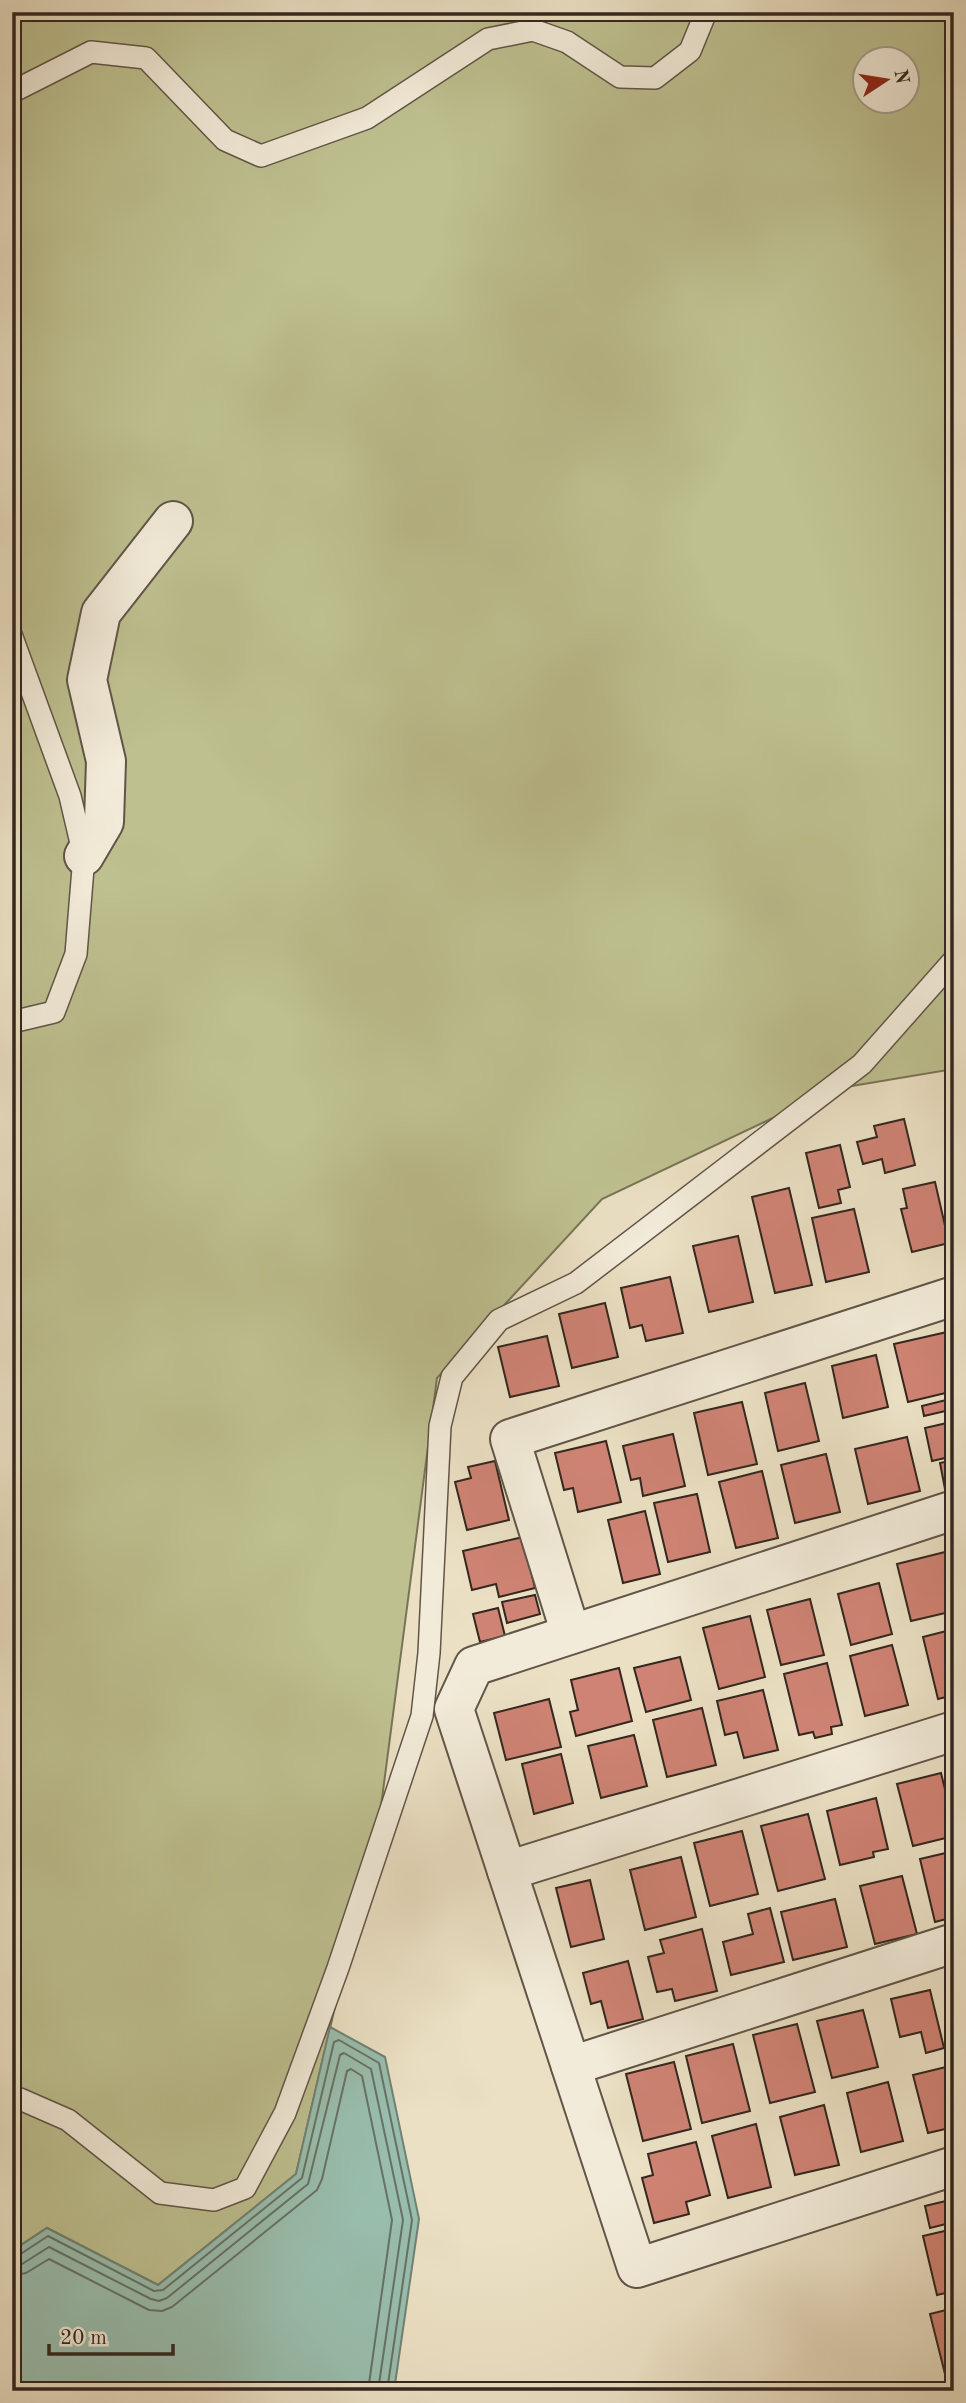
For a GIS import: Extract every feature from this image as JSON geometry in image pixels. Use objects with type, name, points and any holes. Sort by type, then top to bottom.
[{"type":"street","points":[[84,856],[104,822],[106,761],[87,680],[101,613],[173,521]]},
{"type":"street","points":[[571,1634],[510,1439],[954,1296]]},
{"type":"street","points":[[954,1510],[474,1666],[454,1709],[637,2268],[954,2166]]},
{"type":"street","points":[[507,1871],[954,1731]]},
{"type":"street","points":[[571,2066],[954,1943]]},
{"type":"lane","points":[[12,92],[91,52],[146,58],[225,140],[261,156],[368,118],[488,40],[534,30],[567,42],[620,77],[655,78],[690,51],[706,12]]},
{"type":"lane","points":[[12,637],[70,796],[84,856],[76,954],[54,1012],[12,1022]]},
{"type":"lane","points":[[12,2102],[20,2099],[68,2120],[160,2193],[214,2200],[246,2188],[285,2113],[338,1968],[422,1716],[429,1653],[440,1426],[452,1377],[499,1320],[576,1283],[862,1064],[954,960]]},
{"type":"shaded area","points":[[12,12],[954,12],[954,1069],[834,1089],[602,1199],[437,1378],[380,1814],[296,2174],[158,2285],[47,2228],[12,2251]]},
{"type":"water","points":[[330,2027],[385,2057],[419,2219],[394,2391],[12,2391],[12,2251],[47,2228],[158,2285],[296,2174]]},
{"type":"building","points":[[904,1119],[915,1165],[885,1173],[882,1159],[863,1164],[857,1142],[877,1137],[874,1126]]},
{"type":"building","points":[[840,1145],[850,1187],[838,1190],[841,1203],[819,1208],[806,1153]]},
{"type":"building","points":[[935,1182],[949,1243],[912,1252],[901,1209],[907,1208],[903,1189]]},
{"type":"building","points":[[789,1188],[812,1285],[775,1293],[752,1197]]},
{"type":"building","points":[[854,1209],[869,1272],[826,1282],[812,1218]]},
{"type":"building","points":[[738,1236],[753,1302],[709,1312],[693,1246]]},
{"type":"building","points":[[670,1277],[683,1333],[646,1341],[642,1325],[630,1328],[621,1288]]},
{"type":"building","points":[[605,1303],[618,1357],[572,1368],[559,1314]]},
{"type":"building","points":[[947,1332],[954,1360],[954,1391],[908,1402],[894,1344]]},
{"type":"building","points":[[547,1336],[559,1386],[510,1397],[498,1347]]},
{"type":"building","points":[[876,1355],[888,1407],[843,1418],[832,1366]]},
{"type":"building","points":[[805,1383],[819,1441],[778,1451],[765,1393]]},
{"type":"building","points":[[954,1398],[954,1409],[924,1416],[922,1406]]},
{"type":"building","points":[[742,1402],[757,1464],[708,1475],[694,1413]]},
{"type":"building","points":[[947,1423],[954,1456],[932,1461],[925,1428]]},
{"type":"building","points":[[673,1434],[685,1486],[643,1496],[640,1478],[631,1480],[623,1446]]},
{"type":"building","points":[[907,1437],[920,1491],[868,1504],[855,1449]]},
{"type":"building","points":[[606,1441],[621,1502],[578,1512],[573,1488],[564,1490],[555,1453]]},
{"type":"building","points":[[826,1454],[840,1512],[795,1523],[781,1465]]},
{"type":"building","points":[[954,1460],[954,1487],[945,1489],[940,1463]]},
{"type":"building","points":[[495,1461],[509,1520],[467,1530],[455,1482],[471,1478],[468,1467]]},
{"type":"building","points":[[762,1471],[778,1538],[736,1548],[719,1482]]},
{"type":"building","points":[[697,1494],[710,1552],[668,1562],[654,1503]]},
{"type":"building","points":[[645,1511],[660,1574],[623,1583],[608,1520]]},
{"type":"building","points":[[523,1537],[535,1588],[499,1597],[496,1584],[472,1590],[463,1551]]},
{"type":"building","points":[[945,1552],[954,1589],[954,1611],[911,1621],[897,1564]]},
{"type":"building","points":[[879,1583],[892,1634],[851,1645],[838,1594]]},
{"type":"building","points":[[535,1595],[540,1614],[507,1623],[502,1602]]},
{"type":"building","points":[[810,1599],[824,1655],[781,1665],[767,1610]]},
{"type":"building","points":[[498,1608],[505,1636],[480,1642],[473,1614]]},
{"type":"building","points":[[750,1616],[765,1677],[719,1689],[703,1628]]},
{"type":"building","points":[[954,1629],[954,1695],[938,1699],[923,1637]]},
{"type":"building","points":[[892,1645],[908,1705],[865,1716],[850,1656]]},
{"type":"building","points":[[680,1657],[691,1700],[646,1712],[634,1668]]},
{"type":"building","points":[[827,1663],[842,1725],[831,1727],[832,1734],[815,1738],[813,1732],[799,1735],[784,1674]]},
{"type":"building","points":[[619,1668],[632,1721],[576,1736],[570,1712],[578,1710],[571,1680]]},
{"type":"building","points":[[763,1690],[778,1750],[744,1758],[737,1732],[725,1735],[717,1701]]},
{"type":"building","points":[[549,1699],[561,1747],[506,1760],[494,1713]]},
{"type":"building","points":[[702,1708],[716,1765],[667,1777],[653,1720]]},
{"type":"building","points":[[634,1735],[647,1786],[601,1798],[588,1746]]},
{"type":"building","points":[[561,1754],[573,1803],[534,1814],[522,1764]]},
{"type":"building","points":[[941,1773],[954,1836],[913,1846],[897,1784]]},
{"type":"building","points":[[876,1798],[888,1849],[873,1852],[874,1857],[840,1865],[827,1811]]},
{"type":"building","points":[[808,1814],[825,1879],[778,1891],[761,1826]]},
{"type":"building","points":[[742,1831],[758,1894],[710,1906],[694,1843]]},
{"type":"building","points":[[954,1851],[954,1917],[935,1922],[920,1859]]},
{"type":"building","points":[[681,1857],[696,1917],[645,1930],[630,1870]]},
{"type":"building","points":[[902,1876],[917,1934],[875,1944],[860,1886]]},
{"type":"building","points":[[590,1880],[604,1939],[571,1947],[556,1888]]},
{"type":"building","points":[[835,1899],[847,1947],[793,1960],[781,1912]]},
{"type":"building","points":[[770,1908],[784,1962],[731,1975],[723,1942],[753,1934],[748,1914]]},
{"type":"building","points":[[702,1929],[717,1991],[675,2001],[672,1989],[657,1992],[648,1957],[664,1953],[660,1940]]},
{"type":"building","points":[[628,1961],[643,2019],[608,2028],[601,2001],[591,2004],[583,1973]]},
{"type":"building","points":[[930,1990],[944,2048],[926,2053],[921,2032],[900,2037],[891,1999]]},
{"type":"building","points":[[863,2010],[878,2067],[832,2078],[817,2021]]},
{"type":"building","points":[[797,2024],[815,2092],[770,2103],[753,2035]]},
{"type":"building","points":[[733,2044],[750,2111],[702,2123],[686,2056]]},
{"type":"building","points":[[674,2062],[691,2129],[643,2141],[626,2074]]},
{"type":"building","points":[[954,2065],[954,2127],[928,2133],[913,2075]]},
{"type":"building","points":[[888,2082],[903,2141],[861,2152],[847,2093]]},
{"type":"building","points":[[824,2105],[839,2165],[795,2175],[780,2117]]},
{"type":"building","points":[[756,2124],[771,2187],[728,2198],[712,2136]]},
{"type":"building","points":[[696,2142],[710,2195],[686,2202],[689,2214],[654,2223],[642,2178],[653,2175],[648,2154]]},
{"type":"building","points":[[954,2199],[954,2222],[930,2228],[925,2206]]},
{"type":"building","points":[[954,2229],[954,2249],[949,2230]]},
{"type":"building","points":[[949,2230],[954,2249],[954,2291],[937,2295],[923,2236]]},
{"type":"building","points":[[954,2308],[954,2389],[949,2390],[930,2314]]}]
